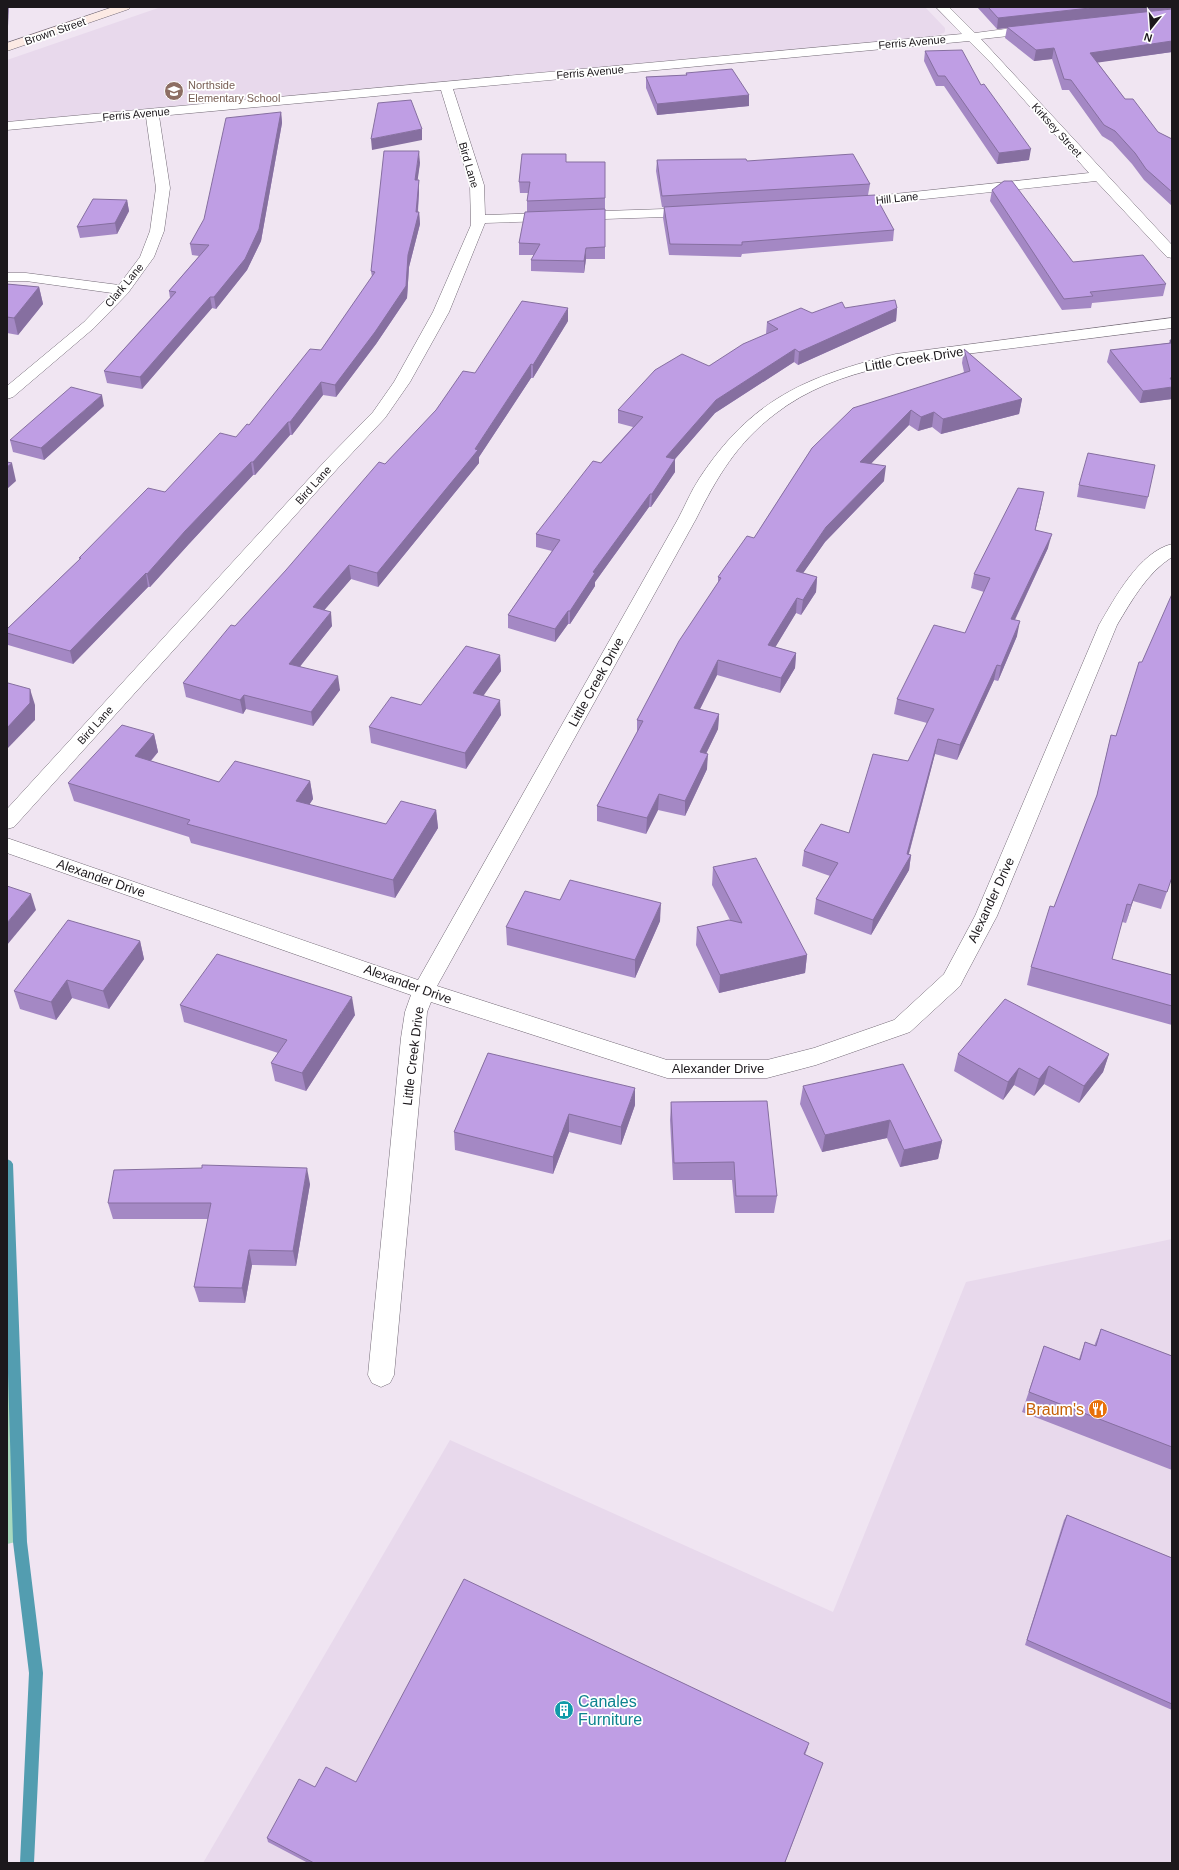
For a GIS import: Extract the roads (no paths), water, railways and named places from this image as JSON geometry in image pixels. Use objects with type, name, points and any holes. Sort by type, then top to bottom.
[{"type":"main road","name":"Brown Street","points":[[7,47],[125,7]]},
{"type":"street","name":"Kirksey Street","points":[[942,7],[996,61],[1172,254]]},
{"type":"street","name":"Ferris Avenue","points":[[7,126],[971,37],[1048,27]]},
{"type":"street","name":"Bird Lane","points":[[7,822],[378,415],[402,382],[441,312],[478,225],[477,185],[446,86]]},
{"type":"street","name":"Clark Lane","points":[[7,394],[72,340],[123,290],[146,257],[157,231],[163,188],[152,113]]},
{"type":"street","name":"Hill Lane","points":[[833,204],[1100,176]]},
{"type":"street","points":[[478,219],[709,211]]},
{"type":"street","points":[[7,277],[26,277],[123,290]]},
{"type":"street","name":"Little Creek Drive","points":[[381,1375],[413,1038],[416,1012],[424,989],[687,519],[710,474],[735,442],[761,416],[785,398],[826,378],[858,368],[896,359],[1172,323]]},
{"type":"street","name":"Alexander Drive","points":[[7,845],[424,989],[454,1001],[667,1069],[767,1069],[816,1056],[902,1026],[952,980],[986,916],[1108,625],[1135,580],[1164,553],[1172,549]]},
{"type":"waterway","points":[[7,1164],[20,1542],[36,1673],[27,1863]]},
{"type":"place","name":"Northside Elementary School","points":[[174,91]]},
{"type":"place","name":"Braum's","points":[[1098,1409]]},
{"type":"place","name":"Canales Furniture","points":[[564,1710]]}]
